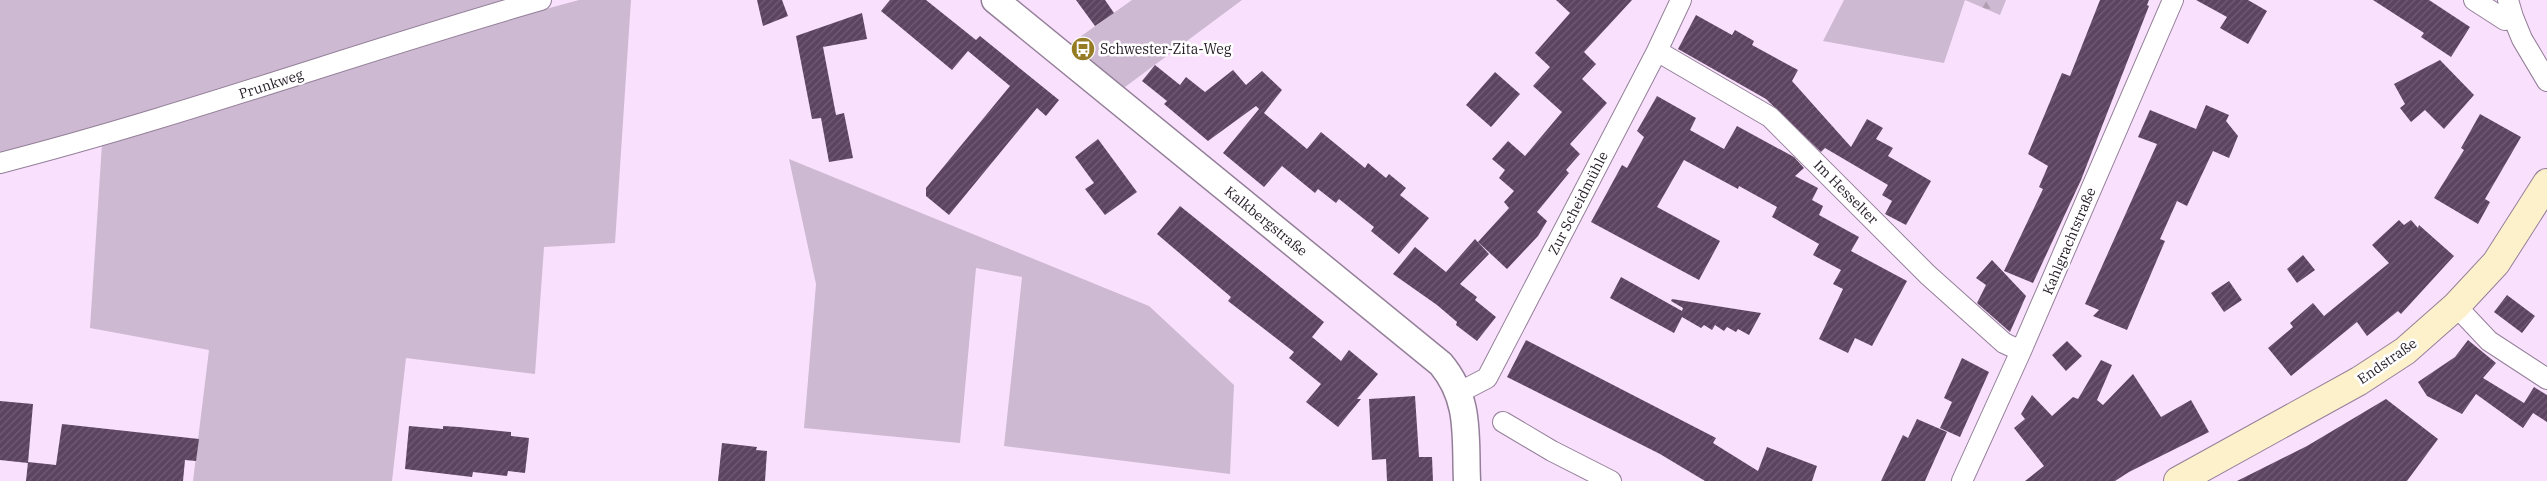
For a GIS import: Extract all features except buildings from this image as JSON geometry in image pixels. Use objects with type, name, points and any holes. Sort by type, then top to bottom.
[{"type":"main road","name":"Endstraße","points":[[2178,481],[2359,382],[2406,351],[2456,306],[2496,263],[2547,183]]},
{"type":"street","name":"Prunkweg","points":[[0,163],[119,132],[228,99],[438,29],[541,0]]},
{"type":"street","name":"Kalkbergstraße","points":[[995,0],[1441,364],[1452,377],[1460,392],[1464,416],[1467,481]]},
{"type":"street","name":"Zur Scheidmühle","points":[[1460,392],[1487,378],[1658,51],[1681,0]]},
{"type":"street","name":"Kahlgrachtstraße","points":[[1962,481],[2021,351],[2173,0]]},
{"type":"street","points":[[2474,0],[2505,20],[2510,9]]},
{"type":"street","points":[[2510,9],[2522,39],[2547,80]]},
{"type":"street","name":"Im Hesselter","points":[[1658,51],[1770,116],[1928,275],[2004,343],[2021,351]]},
{"type":"street","points":[[2456,306],[2488,341],[2547,379]]},
{"type":"street","points":[[1503,422],[1552,451],[1611,481]]},
{"type":"green space","points":[[0,0],[517,0],[208,97],[0,155]]},
{"type":"green space","points":[[579,0],[631,0],[615,243],[544,247],[535,374],[406,358],[392,481],[193,481],[209,350],[90,328],[102,144],[229,107],[439,38]]},
{"type":"green space","points":[[1132,0],[1242,0],[1121,90],[1070,44]]},
{"type":"green space","points":[[1844,0],[1965,0],[1944,63],[1823,41]]},
{"type":"green space","points":[[1965,0],[2006,0],[2000,15]]},
{"type":"green space","points":[[789,159],[1149,306],[1234,385],[1230,474],[1004,446],[1022,277],[976,268],[960,443],[804,428],[816,284]]},
{"type":"place","name":"Schwester-Zita-Weg","points":[[1083,49]]}]
